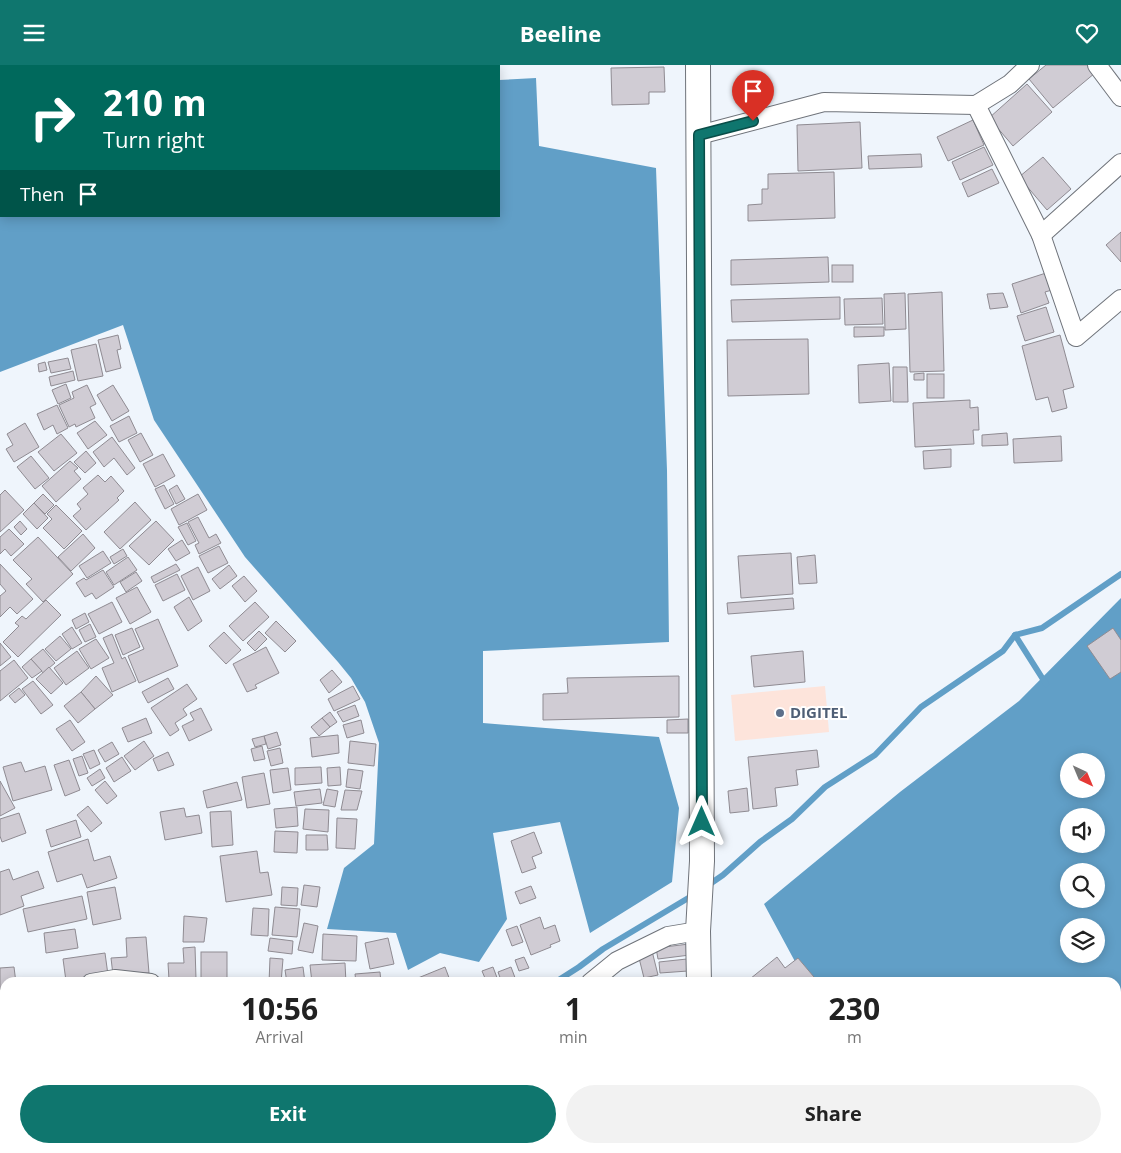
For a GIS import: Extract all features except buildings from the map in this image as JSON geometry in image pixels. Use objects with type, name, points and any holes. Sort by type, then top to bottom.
[{"type":"main road","points":[[698,65],[702,861],[698,925],[699,977]]},
{"type":"street","points":[[699,135],[824,103],[976,105],[1010,84],[1030,65]]},
{"type":"street","points":[[1097,65],[1121,97]]},
{"type":"street","points":[[976,105],[1041,235],[1076,337],[1121,299]]},
{"type":"street","points":[[1041,235],[1121,163]]},
{"type":"street","points":[[597,977],[617,961],[668,936],[698,925]]},
{"type":"shaded area","name":"DIGITEL","points":[[825,686],[829,732],[735,741],[731,695]]},
{"type":"water","points":[[536,78],[539,146],[656,168],[667,470],[669,642],[483,651],[483,723],[659,737],[679,808],[672,882],[590,933],[560,822],[493,833],[507,919],[479,962],[440,953],[408,970],[396,933],[327,929],[344,868],[374,844],[379,743],[365,702],[351,678],[245,557],[154,420],[123,325],[0,372],[0,217],[500,217],[500,80]]},
{"type":"water","points":[[1121,598],[1121,977],[803,977],[764,904],[900,792],[1019,701]]},
{"type":"waterway","points":[[707,886],[723,875],[760,842],[792,819],[825,787],[875,755],[921,707],[1003,651],[1015,635],[1042,628],[1121,574]]},
{"type":"waterway","points":[[1015,635],[1046,684]]},
{"type":"waterway","points":[[563,977],[603,949],[695,894]]},
{"type":"place","name":"DIGITEL","points":[[780,713]]},
{"type":"route","points":[[702,822],[699,135],[753,121]]}]
